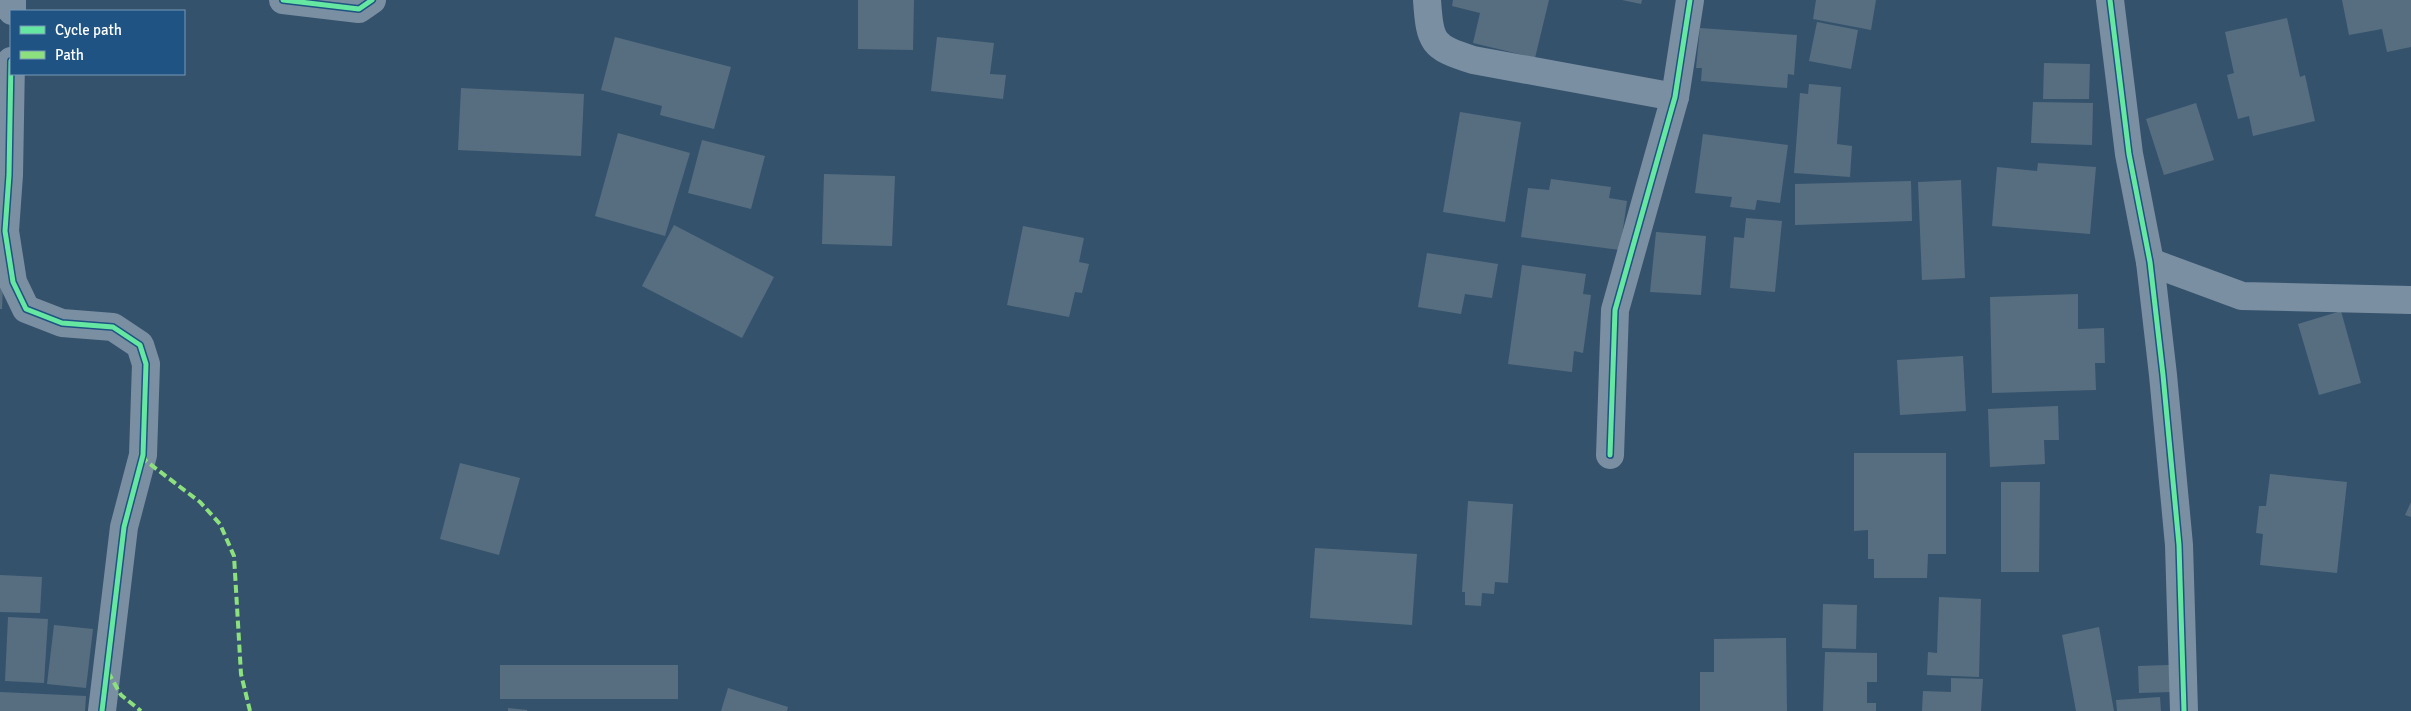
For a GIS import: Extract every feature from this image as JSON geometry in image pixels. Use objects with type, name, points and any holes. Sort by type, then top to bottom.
[{"type":"street","points":[[283,0],[359,10],[372,0]]},
{"type":"street","points":[[1427,0],[1429,28],[1435,42],[1446,51],[1473,60],[1675,97]]},
{"type":"street","points":[[1610,455],[1615,310],[1675,97],[1690,0]]},
{"type":"street","points":[[2110,0],[2129,154],[2150,262],[2180,545],[2184,711]]},
{"type":"street","points":[[11,75],[9,175],[5,231],[13,282],[26,308],[62,323],[112,327],[140,345],[146,364],[143,455],[124,527],[102,711]]},
{"type":"street","points":[[2150,262],[2242,296],[2411,300]]},
{"type":"building","points":[[858,0],[914,0],[913,50],[858,49]]},
{"type":"building","points":[[1453,0],[1549,0],[1535,58],[1473,43],[1480,13],[1452,6]]},
{"type":"building","points":[[1622,0],[1642,0],[1641,4]]},
{"type":"building","points":[[1816,0],[1876,0],[1871,30],[1813,19]]},
{"type":"building","points":[[2342,0],[2411,0],[2411,47],[2387,52],[2382,29],[2349,35]]},
{"type":"building","points":[[2287,18],[2300,77],[2305,75],[2315,121],[2253,136],[2249,116],[2238,119],[2227,75],[2234,73],[2225,32]]},
{"type":"building","points":[[1817,22],[1858,30],[1851,69],[1809,61]]},
{"type":"building","points":[[1700,28],[1797,35],[1794,75],[1788,74],[1787,88],[1701,81],[1702,68],[1696,68]]},
{"type":"building","points":[[615,37],[731,67],[714,129],[660,115],[662,106],[601,90]]},
{"type":"building","points":[[937,37],[994,43],[990,74],[1006,75],[1003,99],[931,91]]},
{"type":"building","points":[[2044,63],[2090,64],[2089,99],[2043,99]]},
{"type":"building","points":[[1809,84],[1841,87],[1837,144],[1852,146],[1850,177],[1794,173],[1800,93],[1808,94]]},
{"type":"building","points":[[461,88],[584,94],[581,156],[458,150]]},
{"type":"building","points":[[2033,102],[2093,103],[2092,145],[2031,143]]},
{"type":"building","points":[[2196,103],[2214,160],[2164,175],[2146,119]]},
{"type":"building","points":[[1460,112],[1521,122],[1505,222],[1443,212]]},
{"type":"building","points":[[618,133],[690,153],[665,236],[595,216]]},
{"type":"building","points":[[1703,134],[1788,145],[1780,203],[1757,200],[1755,210],[1730,207],[1732,197],[1695,193]]},
{"type":"building","points":[[702,140],[765,156],[751,209],[688,193]]},
{"type":"building","points":[[2038,163],[2096,167],[2090,234],[1992,226],[1997,167],[2037,171]]},
{"type":"building","points":[[824,174],[895,176],[892,246],[822,244]]},
{"type":"building","points":[[1551,179],[1611,187],[1609,198],[1627,201],[1620,250],[1521,237],[1528,188],[1549,190]]},
{"type":"building","points":[[1961,180],[1965,278],[1922,280],[1918,182]]},
{"type":"building","points":[[1911,181],[1912,221],[1795,225],[1795,184]]},
{"type":"building","points":[[1746,218],[1782,221],[1775,292],[1730,288],[1734,237],[1744,238]]},
{"type":"building","points":[[674,225],[774,277],[742,338],[642,286]]},
{"type":"building","points":[[1023,226],[1084,238],[1079,262],[1089,264],[1082,293],[1075,292],[1069,317],[1007,305]]},
{"type":"building","points":[[1656,232],[1706,236],[1701,295],[1650,292]]},
{"type":"building","points":[[1427,253],[1498,264],[1492,298],[1465,294],[1461,314],[1418,307]]},
{"type":"building","points":[[0,263],[4,264],[2,309],[0,309]]},
{"type":"building","points":[[1522,265],[1586,274],[1583,294],[1591,295],[1583,353],[1574,351],[1572,372],[1508,364]]},
{"type":"building","points":[[2078,294],[2078,329],[2104,328],[2105,363],[2095,363],[2096,390],[1992,393],[1990,297]]},
{"type":"building","points":[[2341,311],[2361,383],[2319,395],[2298,324]]},
{"type":"building","points":[[1963,356],[1966,411],[1900,415],[1897,360]]},
{"type":"building","points":[[2058,406],[2059,440],[2044,440],[2045,464],[1990,467],[1988,409]]},
{"type":"building","points":[[1854,453],[1946,453],[1946,554],[1928,554],[1927,578],[1874,578],[1874,559],[1868,559],[1868,530],[1854,531]]},
{"type":"building","points":[[460,463],[520,478],[499,555],[440,539]]},
{"type":"building","points":[[2270,474],[2347,482],[2337,573],[2260,565],[2263,534],[2256,533],[2259,506],[2266,506]]},
{"type":"building","points":[[2001,482],[2040,482],[2039,572],[2001,572]]},
{"type":"building","points":[[1468,501],[1513,504],[1508,583],[1495,582],[1494,594],[1482,593],[1481,606],[1465,605],[1465,592],[1462,592]]},
{"type":"building","points":[[2411,502],[2411,517],[2405,515]]},
{"type":"building","points":[[1315,548],[1417,554],[1412,625],[1310,618]]},
{"type":"building","points":[[0,575],[42,577],[40,613],[0,612]]},
{"type":"building","points":[[1939,597],[1981,599],[1979,677],[1927,675],[1928,652],[1937,653]]},
{"type":"building","points":[[1823,604],[1857,605],[1856,649],[1822,648]]},
{"type":"building","points":[[8,617],[48,619],[44,683],[5,681]]},
{"type":"building","points":[[54,625],[93,629],[86,688],[47,684]]},
{"type":"building","points":[[2099,627],[2114,711],[2076,711],[2062,635]]},
{"type":"building","points":[[1786,638],[1787,711],[1700,711],[1700,672],[1714,672],[1714,639]]},
{"type":"building","points":[[1825,652],[1877,653],[1877,682],[1867,682],[1867,703],[1876,703],[1876,711],[1823,711]]},
{"type":"building","points":[[500,665],[678,665],[678,699],[500,699]]},
{"type":"building","points":[[2169,665],[2170,692],[2139,693],[2138,666]]},
{"type":"building","points":[[1951,678],[1983,679],[1981,711],[1922,711],[1923,691],[1951,692]]},
{"type":"building","points":[[728,688],[788,707],[787,711],[721,711]]},
{"type":"building","points":[[0,692],[86,696],[85,711],[0,711]]},
{"type":"building","points":[[2160,697],[2161,711],[2117,711],[2116,700]]},
{"type":"building","points":[[508,708],[527,710],[527,711],[508,711]]},
{"type":"marked path","points":[[143,455],[146,461],[200,502],[220,524],[234,556],[241,674],[250,711]]},
{"type":"marked path","points":[[108,672],[121,695],[141,711]]},
{"type":"cycle path","points":[[283,0],[359,9],[372,0]]},
{"type":"cycle path","points":[[1610,455],[1615,310],[1675,97],[1690,0]]},
{"type":"cycle path","points":[[2110,0],[2129,154],[2150,262],[2163,375],[2179,545],[2184,711]]},
{"type":"cycle path","points":[[11,75],[9,175],[5,231],[13,282],[26,309],[62,323],[113,327],[140,345],[146,364],[143,455],[124,527],[102,711]]}]
